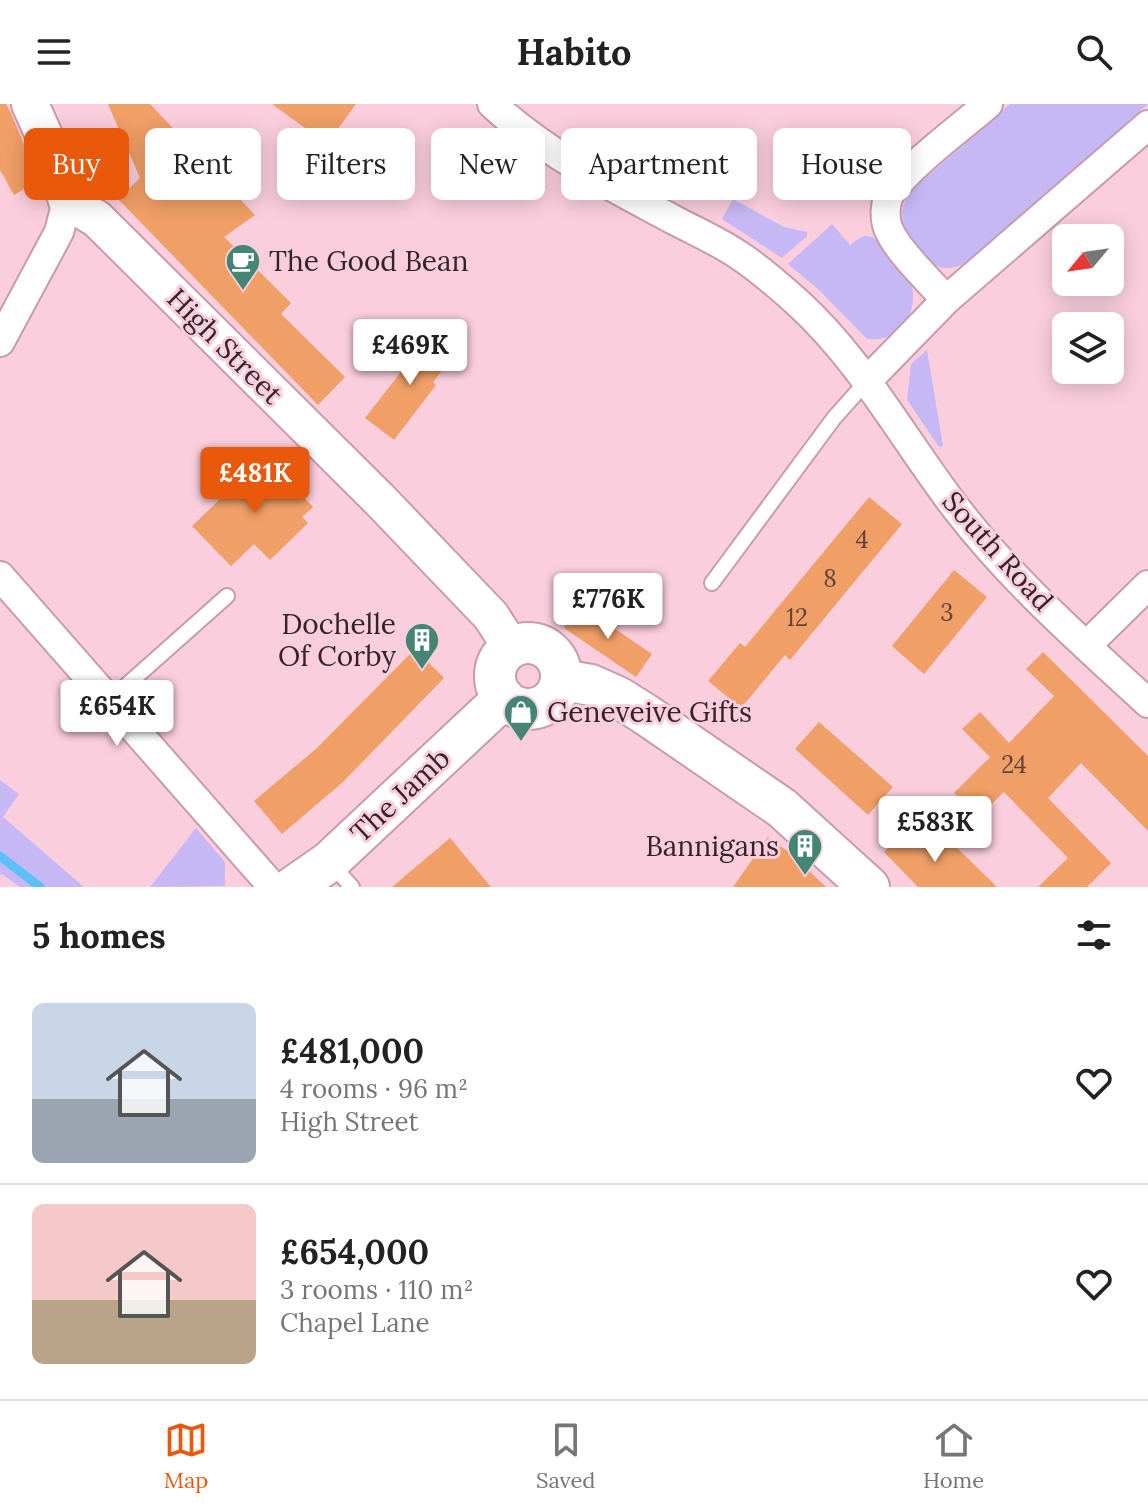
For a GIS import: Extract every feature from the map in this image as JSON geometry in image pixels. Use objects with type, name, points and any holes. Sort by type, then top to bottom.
[{"type":"main road","points":[[531,642],[551,651],[558,659],[562,680],[559,690],[543,706],[522,709],[504,698],[498,690],[495,671],[503,653],[511,647],[531,642]]},
{"type":"main road","points":[[562,680],[591,685],[645,714],[782,808],[869,887]]},
{"type":"main road","name":"The Jamb","points":[[293,887],[341,874],[504,698]]},
{"type":"street","points":[[0,342],[59,232],[67,201],[55,160],[30,104]]},
{"type":"street","points":[[946,300],[896,242],[887,227],[885,212],[889,194],[905,177],[988,104]]},
{"type":"street","name":"South Road","points":[[499,106],[539,143],[740,255],[798,303],[828,333],[867,381],[958,510],[1004,564],[1148,703]]},
{"type":"street","points":[[867,381],[946,300],[1148,125]]},
{"type":"street","name":"High Street","points":[[67,201],[97,219],[380,500],[491,616],[511,647]]},
{"type":"street","points":[[0,576],[273,887]]},
{"type":"street","points":[[1086,646],[1148,585]]},
{"type":"lane","points":[[712,583],[834,418],[867,381]]},
{"type":"lane","points":[[110,700],[227,596]]},
{"type":"shaded area","points":[[1010,104],[1148,104],[972,260],[960,266],[943,268],[936,265],[915,245],[905,230],[903,207],[905,200],[911,200],[912,190]]},
{"type":"shaded area","points":[[735,200],[784,227],[807,232],[807,236],[782,258],[722,219]]},
{"type":"shaded area","points":[[832,224],[850,245],[864,236],[875,239],[908,276],[913,291],[910,313],[890,336],[867,339],[819,290],[788,264]]},
{"type":"shaded area","points":[[927,350],[943,446],[939,447],[907,400],[911,364]]},
{"type":"shaded area","points":[[0,780],[19,794],[3,817],[84,887],[20,887],[0,875]]},
{"type":"shaded area","points":[[196,828],[225,862],[225,886],[150,887]]},
{"type":"building","points":[[0,104],[6,104],[24,144],[24,189],[14,195],[0,170]]},
{"type":"building","points":[[108,104],[150,104],[173,128],[145,128],[145,200],[241,200],[255,215],[224,237],[291,303],[281,314],[345,377],[318,405],[119,200],[129,200],[129,188],[140,178],[129,153],[129,128],[118,128]]},
{"type":"building","points":[[272,104],[356,104],[339,128],[305,128]]},
{"type":"building","points":[[426,333],[454,355],[433,382],[436,385],[394,440],[365,418],[408,363],[405,360]]},
{"type":"building","points":[[265,456],[313,507],[302,517],[308,523],[270,560],[254,544],[231,566],[192,526]]},
{"type":"building","points":[[869,497],[902,524],[790,660],[785,655],[741,708],[708,681],[740,643],[745,647]]},
{"type":"building","points":[[954,570],[987,597],[924,674],[892,646]]},
{"type":"building","points":[[580,605],[652,654],[636,677],[564,628]]},
{"type":"building","points":[[415,649],[444,678],[343,782],[282,834],[254,801],[317,748]]},
{"type":"building","points":[[1043,652],[1148,756],[1148,831],[1081,763],[1048,798],[1111,863],[1087,887],[1038,887],[1068,858],[1004,792],[978,817],[954,793],[990,757],[962,729],[980,712],[1009,743],[1054,696],[1026,669]]},
{"type":"building","points":[[819,722],[893,787],[868,815],[795,749]]},
{"type":"building","points":[[908,828],[931,852],[946,837],[997,887],[918,887],[884,852]]},
{"type":"building","points":[[768,837],[790,853],[826,887],[733,887]]},
{"type":"building","points":[[450,838],[491,887],[392,887]]},
{"type":"waterway","points":[[0,856],[40,887]]},
{"type":"place","name":"The Good Bean","points":[[243,292]]},
{"type":"place","name":"Dochelle Of Corby","points":[[422,671]]},
{"type":"place","name":"Geneveive Gifts","points":[[521,743]]},
{"type":"place","name":"Bannigans","points":[[805,877]]}]
